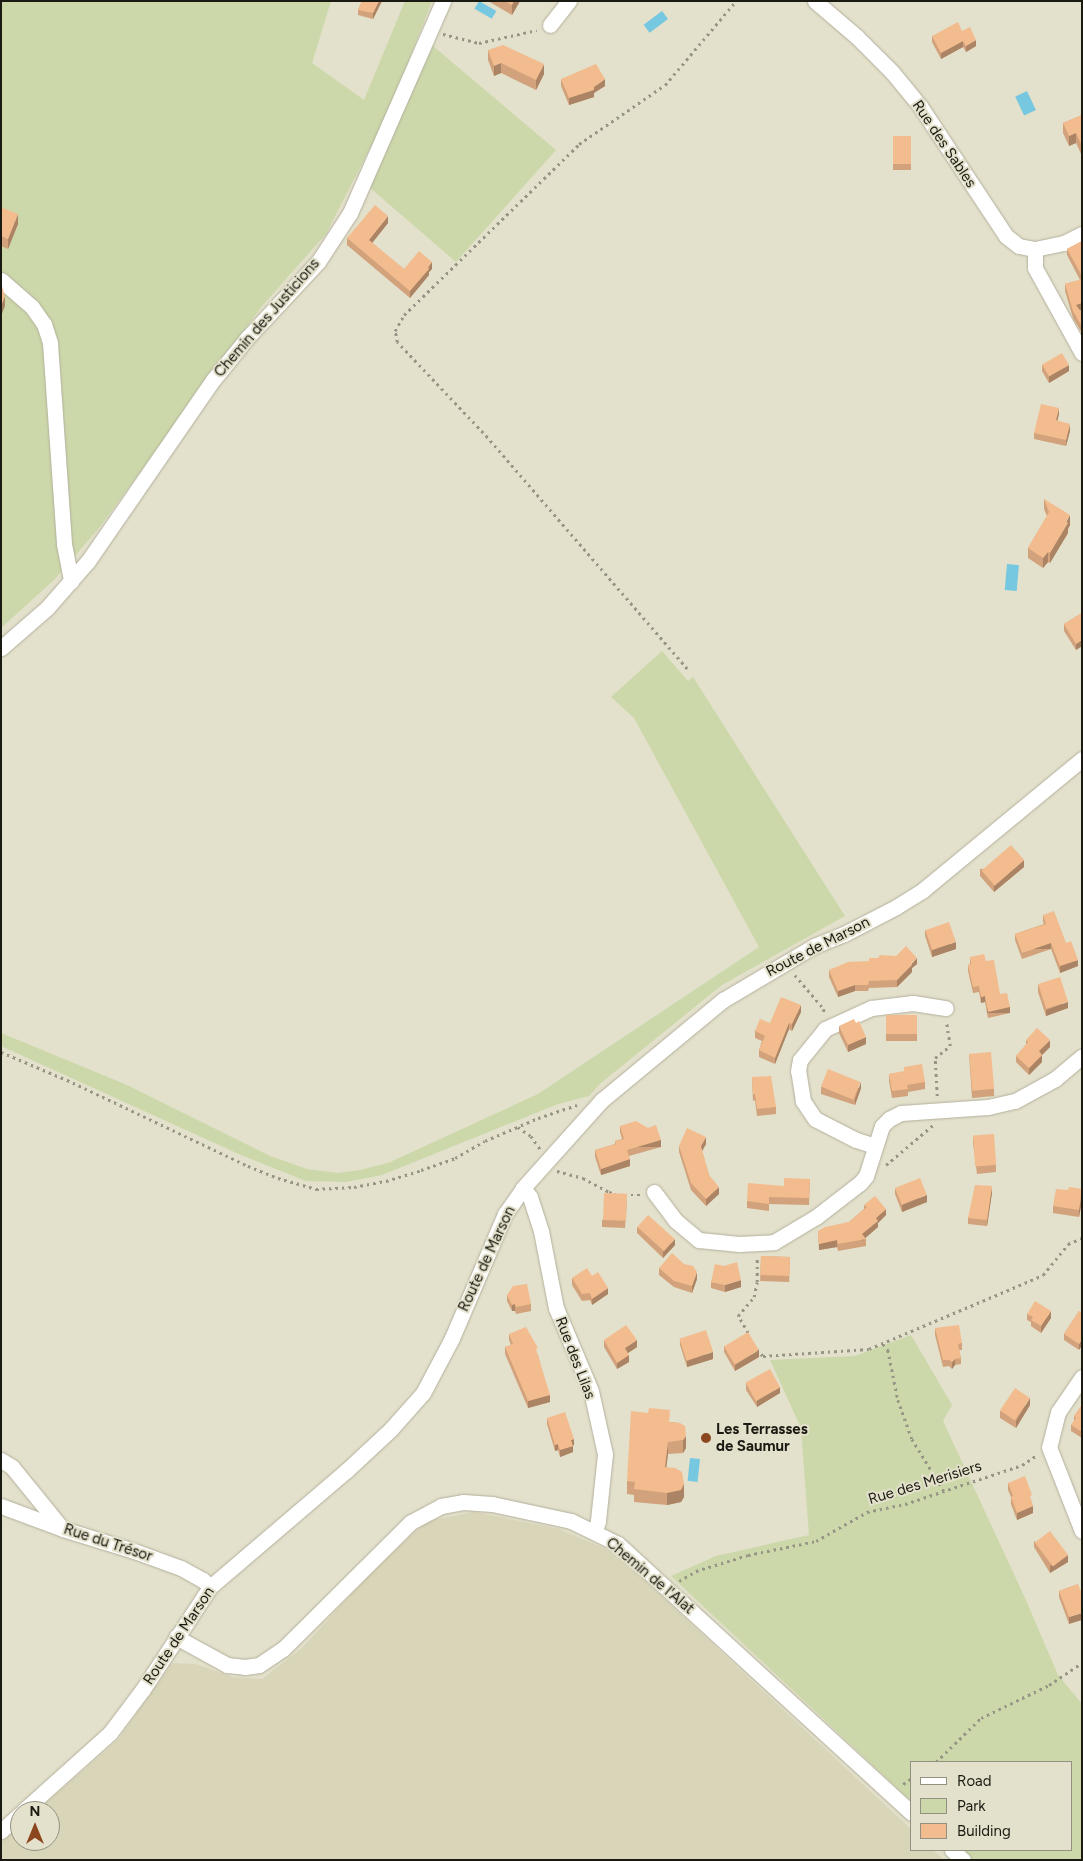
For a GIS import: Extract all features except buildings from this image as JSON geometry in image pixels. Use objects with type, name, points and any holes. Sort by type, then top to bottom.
[{"type":"street","name":"Chemin des Justicions","points":[[1,648],[47,608],[94,553],[213,380],[248,336],[318,262],[350,213],[443,1]]},
{"type":"street","points":[[550,25],[569,1]]},
{"type":"street","name":"Rue des Sables","points":[[815,1],[857,37],[892,72],[920,106],[1006,236],[1019,246],[1036,249]]},
{"type":"street","points":[[1082,234],[1064,243],[1036,249],[1035,268],[1082,353]]},
{"type":"street","points":[[1,280],[32,307],[44,324],[50,343],[64,544],[70,581]]},
{"type":"street","name":"Route de Marson","points":[[34,1801],[110,1733],[143,1689],[210,1587],[346,1471],[392,1429],[423,1393],[452,1338],[505,1214],[523,1188],[602,1100],[723,1000],[784,962],[896,907],[923,890],[1082,759]]},
{"type":"street","points":[[875,1146],[856,1140],[815,1119],[803,1101],[798,1071],[800,1060],[825,1029],[871,1008],[913,1003],[946,1008]]},
{"type":"street","points":[[654,1192],[676,1221],[699,1240],[739,1244],[774,1242],[816,1217],[866,1176],[882,1126],[890,1119],[901,1113],[988,1108],[1015,1101],[1048,1084],[1082,1056]]},
{"type":"street","name":"Rue des Lilas","points":[[523,1188],[530,1197],[542,1231],[556,1308],[590,1391],[605,1454],[598,1521],[595,1531]]},
{"type":"street","points":[[1082,1377],[1058,1412],[1049,1448],[1082,1532]]},
{"type":"street","points":[[1,1460],[12,1467],[45,1510],[63,1529]]},
{"type":"street","name":"Chemin de l'Alat","points":[[176,1637],[227,1665],[245,1667],[260,1665],[283,1649],[411,1522],[440,1506],[463,1502],[492,1504],[570,1521],[595,1531],[618,1544],[910,1811]]},
{"type":"street","name":"Rue du Trésor","points":[[1,1506],[63,1529],[181,1568],[203,1580],[210,1587]]},
{"type":"street","points":[[953,1851],[963,1860]]},
{"type":"path","points":[[687,669],[483,433],[397,342],[395,331],[404,315],[579,144],[665,85],[736,1]]},
{"type":"path","points":[[431,30],[479,43],[529,34],[550,25]]},
{"type":"path","points":[[784,962],[824,1009],[825,1029]]},
{"type":"path","points":[[866,1176],[874,1179],[888,1162],[914,1143],[938,1120],[934,1058],[950,1046],[945,1019],[946,1008]]},
{"type":"path","points":[[1,1052],[67,1080],[248,1166],[278,1178],[316,1189],[354,1187],[386,1181],[455,1158],[485,1141],[566,1108],[602,1100]]},
{"type":"path","points":[[518,1127],[531,1136],[547,1160],[559,1173],[583,1178],[609,1192],[644,1195],[654,1192]]},
{"type":"path","points":[[757,1243],[757,1282],[754,1297],[738,1316],[763,1356],[869,1349],[884,1344],[1043,1274],[1068,1244],[1082,1238]]},
{"type":"path","points":[[884,1344],[888,1350],[898,1400],[912,1439],[944,1491]]},
{"type":"path","name":"Rue des Merisiers","points":[[667,1588],[696,1571],[748,1555],[816,1541],[867,1512],[905,1504],[1022,1465],[1049,1448]]},
{"type":"path","points":[[937,1761],[981,1718],[1049,1685],[1082,1663]]},
{"type":"shaded area","points":[[475,1512],[559,1529],[615,1553],[910,1828],[910,1851],[934,1851],[944,1860],[1,1860],[1,1842],[10,1834],[10,1851],[60,1851],[60,1801],[48,1801],[118,1740],[172,1663],[196,1664],[232,1677],[262,1679],[302,1648],[371,1573],[427,1521]]},
{"type":"green space","points":[[1,1],[331,1],[312,63],[364,100],[405,1],[432,1],[388,113],[326,234],[262,306],[99,528],[55,579],[1,628]]},
{"type":"green space","points":[[433,46],[556,150],[456,262],[369,187]]},
{"type":"green space","points":[[662,651],[688,681],[693,677],[845,916],[722,985],[601,1083],[589,1096],[558,1104],[382,1175],[346,1182],[306,1181],[241,1155],[1,1046],[1,1033],[127,1085],[270,1156],[307,1169],[338,1173],[388,1163],[538,1094],[759,947],[634,718],[611,697]]},
{"type":"green space","points":[[911,1335],[952,1405],[943,1421],[1025,1598],[1058,1675],[1082,1704],[1082,1860],[973,1860],[963,1851],[1073,1851],[1073,1761],[910,1761],[910,1800],[671,1576],[716,1556],[809,1535],[801,1428],[770,1360],[855,1356]]},
{"type":"water","points":[[479,1],[496,11],[492,19],[474,9]]},
{"type":"water","points":[[662,11],[668,19],[650,33],[644,25]]},
{"type":"water","points":[[1027,91],[1036,110],[1024,116],[1015,96]]},
{"type":"water","points":[[1007,564],[1019,565],[1017,591],[1005,590]]},
{"type":"water","points":[[690,1458],[700,1459],[698,1482],[688,1481]]},
{"type":"place","name":"Les Terrasses de Saumur","points":[[706,1438]]}]
